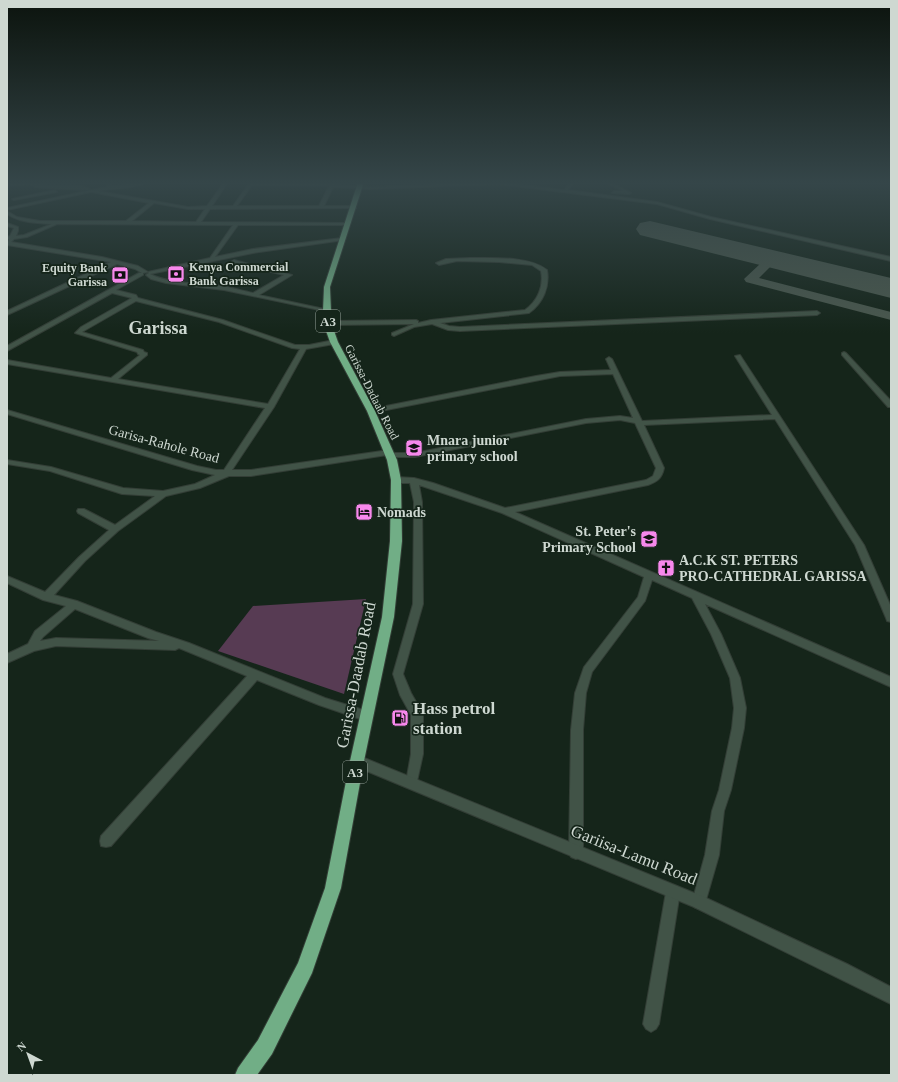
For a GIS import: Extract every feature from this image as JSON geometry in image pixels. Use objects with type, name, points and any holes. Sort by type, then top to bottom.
[{"type":"highway","name":"Garissa-Dadaab Road","points":[[344,232],[327,287],[327,311],[329,324],[334,342],[371,411],[390,454]]},
{"type":"highway","name":"Garissa-Daadab Road","points":[[245,1075],[266,1047],[306,967],[334,888],[357,761],[388,617],[396,541],[396,480],[390,454]]},
{"type":"street","points":[[35,232],[25,236],[10,237],[7,243],[116,262],[141,268],[145,274],[153,278],[166,281],[224,288],[327,311]]},
{"type":"street","points":[[212,258],[230,232]]},
{"type":"street","points":[[774,232],[891,260]]},
{"type":"street","points":[[7,349],[112,291],[130,279],[145,274],[212,258],[342,238]]},
{"type":"street","points":[[329,324],[432,322],[527,312],[534,308],[543,291],[546,277],[544,270],[535,265],[514,262],[444,260],[439,263]]},
{"type":"street","points":[[7,312],[116,262]]},
{"type":"street","points":[[234,262],[289,275],[254,295]]},
{"type":"street","points":[[112,291],[134,296],[135,299],[220,321],[303,349],[317,344],[334,342]]},
{"type":"street","points":[[113,380],[145,354],[140,353],[141,351],[120,344],[78,333],[83,328],[135,299]]},
{"type":"street","points":[[394,334],[412,326],[432,322],[448,328],[460,328],[817,313]]},
{"type":"street","points":[[7,462],[51,469],[122,491],[162,494],[197,486],[226,474],[270,407],[303,349]]},
{"type":"street","points":[[844,354],[891,404]]},
{"type":"street","points":[[738,356],[778,416],[858,545],[891,618]]},
{"type":"street","points":[[504,512],[648,482],[656,478],[659,474],[660,468],[609,359]]},
{"type":"street","points":[[7,362],[270,407]]},
{"type":"street","points":[[371,411],[560,374],[615,372]]},
{"type":"street","name":"Garisa-Rahole Road","points":[[7,412],[195,468],[226,474],[274,471],[390,454],[422,453],[586,421],[620,418],[638,422],[778,416]]},
{"type":"street","points":[[396,480],[414,481],[430,485],[504,512],[891,682]]},
{"type":"street","points":[[412,782],[417,754],[417,714],[406,695],[398,674],[418,604],[418,502],[414,481]]},
{"type":"street","points":[[46,597],[82,559],[115,529],[162,494]]},
{"type":"street","points":[[81,511],[115,529]]},
{"type":"street","points":[[576,852],[577,741],[579,697],[582,682],[588,670],[642,598],[649,576]]},
{"type":"street","points":[[7,579],[46,597],[74,604],[152,635],[185,646],[323,702],[366,716]]},
{"type":"street","points":[[695,595],[716,634],[735,678],[740,708],[738,728],[725,790],[718,810],[712,855],[699,902]]},
{"type":"street","points":[[32,647],[39,634],[74,604]]},
{"type":"street","points":[[7,659],[32,647],[56,642],[185,646]]},
{"type":"street","points":[[106,841],[255,675]]},
{"type":"street","name":"Gariisa-Lamu Road","points":[[357,761],[412,782],[576,852],[699,902],[891,996]]},
{"type":"street","points":[[651,1024],[673,892]]},
{"type":"shaded area","points":[[366,599],[344,694],[218,651],[253,606]]},
{"type":"taxiway","points":[[763,259],[768,263],[750,279],[891,316]]},
{"type":"runway","points":[[664,232],[891,288]]},
{"type":"place","name":"Kenya Commercial Bank Garissa","points":[[176,274]]},
{"type":"place","name":"Equity Bank Garissa","points":[[120,275]]},
{"type":"place","name":"Mnara junior primary school","points":[[414,448]]},
{"type":"place","name":"Nomads","points":[[364,512]]},
{"type":"place","name":"St. Peter's Primary School","points":[[649,539]]},
{"type":"place","name":"A.C.K ST. PETERS PRO-CATHEDRAL GARISSA","points":[[666,568]]},
{"type":"place","name":"Hass petrol station","points":[[400,718]]},
{"type":"district","name":"Garissa","points":[[158,328]]}]
